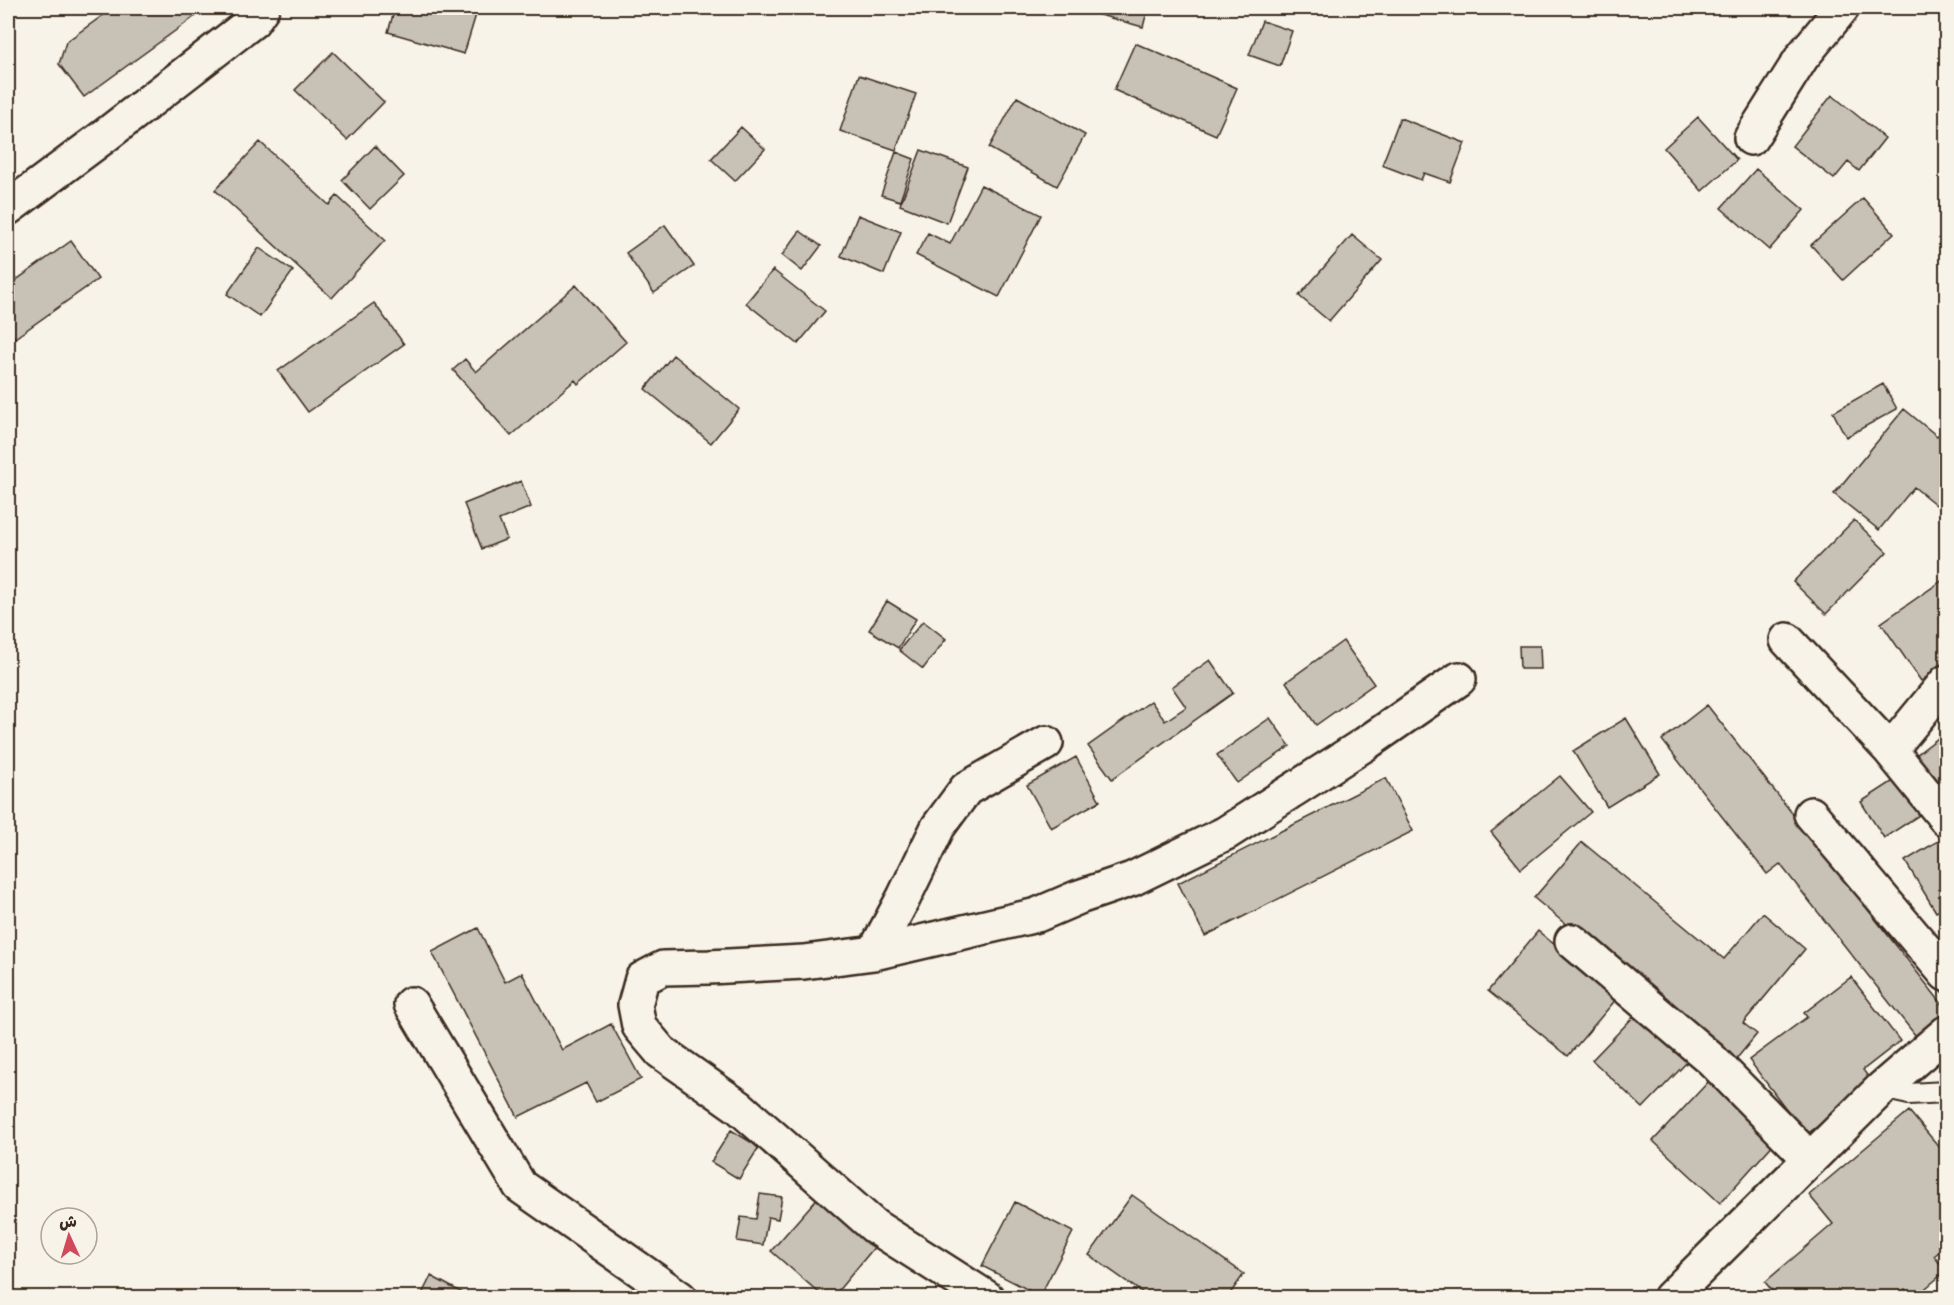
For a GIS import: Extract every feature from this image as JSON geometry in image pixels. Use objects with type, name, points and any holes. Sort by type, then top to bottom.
[{"type":"street","points":[[8,208],[253,21],[262,8]]},
{"type":"street","points":[[1751,138],[1802,57],[1842,8]]},
{"type":"street","points":[[1787,639],[1890,750],[1947,819]]},
{"type":"street","points":[[987,1298],[874,1226],[739,1107],[662,1052],[639,1026],[635,1005],[642,979],[663,968],[804,962],[874,953],[1037,915],[1079,897],[1132,879],[1226,833],[1365,744],[1459,679]]},
{"type":"street","points":[[1890,750],[1947,682]]},
{"type":"street","points":[[874,953],[938,827],[966,789],[1046,743]]},
{"type":"street","points":[[1811,814],[1947,974]]},
{"type":"street","points":[[1572,941],[1711,1059],[1810,1159]]},
{"type":"street","points":[[411,1004],[520,1186],[680,1298]]},
{"type":"street","points":[[1676,1295],[1882,1088],[1947,1034]]},
{"type":"lane","points":[[1882,1088],[1909,1094],[1947,1092]]},
{"type":"building","points":[[113,8],[203,8],[197,12],[201,12],[84,97],[59,64],[66,42]]},
{"type":"building","points":[[395,8],[478,8],[464,54],[388,32]]},
{"type":"building","points":[[1075,8],[1148,8],[1143,27]]},
{"type":"building","points":[[1262,21],[1292,31],[1280,66],[1249,55]]},
{"type":"building","points":[[1135,43],[1237,88],[1216,135],[1114,90]]},
{"type":"building","points":[[333,52],[384,102],[347,140],[295,90]]},
{"type":"building","points":[[859,75],[916,94],[896,150],[840,131]]},
{"type":"building","points":[[1832,95],[1885,138],[1859,171],[1848,162],[1834,179],[1792,146]]},
{"type":"building","points":[[1017,97],[1085,135],[1057,186],[989,148]]},
{"type":"building","points":[[1698,117],[1737,160],[1702,191],[1664,148]]},
{"type":"building","points":[[1400,118],[1465,143],[1450,182],[1424,173],[1421,180],[1382,165]]},
{"type":"building","points":[[741,127],[765,149],[735,181],[711,159]]},
{"type":"building","points":[[260,142],[329,205],[337,196],[385,240],[332,298],[215,190]]},
{"type":"building","points":[[375,146],[404,176],[370,209],[342,180]]},
{"type":"building","points":[[921,150],[968,167],[947,223],[900,205]]},
{"type":"building","points":[[896,152],[914,159],[900,201],[881,195]]},
{"type":"building","points":[[1756,169],[1804,210],[1769,250],[1721,208]]},
{"type":"building","points":[[981,185],[1041,215],[999,297],[916,255],[928,233],[950,244]]},
{"type":"building","points":[[1863,198],[1894,233],[1843,280],[1811,245]]},
{"type":"building","points":[[858,215],[901,232],[884,274],[841,256]]},
{"type":"building","points":[[665,225],[694,266],[654,293],[626,253]]},
{"type":"building","points":[[800,231],[821,246],[802,271],[782,255]]},
{"type":"building","points":[[1352,235],[1382,260],[1329,321],[1299,296]]},
{"type":"building","points":[[71,241],[98,279],[15,338],[8,328],[8,286]]},
{"type":"building","points":[[259,248],[293,271],[260,317],[227,294]]},
{"type":"building","points":[[773,270],[825,311],[798,344],[746,303]]},
{"type":"building","points":[[576,285],[626,342],[578,384],[575,380],[511,436],[453,370],[465,359],[476,372]]},
{"type":"building","points":[[374,303],[404,344],[308,412],[278,371]]},
{"type":"building","points":[[673,355],[739,409],[711,443],[645,389]]},
{"type":"building","points":[[1883,384],[1897,409],[1846,437],[1833,412]]},
{"type":"building","points":[[1904,409],[1937,436],[1946,427],[1946,513],[1914,487],[1879,530],[1834,494]]},
{"type":"building","points":[[521,481],[531,507],[499,520],[507,539],[482,549],[464,504]]},
{"type":"building","points":[[1854,520],[1887,552],[1826,614],[1793,582]]},
{"type":"building","points":[[1946,578],[1946,663],[1921,681],[1881,623]]},
{"type":"building","points":[[887,601],[916,619],[898,648],[869,630]]},
{"type":"building","points":[[923,621],[946,639],[923,669],[899,650]]},
{"type":"building","points":[[1343,641],[1374,684],[1316,725],[1286,682]]},
{"type":"building","points":[[1519,646],[1540,646],[1541,669],[1520,669]]},
{"type":"building","points":[[1210,660],[1233,693],[1112,779],[1088,746],[1151,701],[1165,721],[1186,707],[1172,687]]},
{"type":"building","points":[[1707,705],[1946,1009],[1946,1018],[1919,1040],[1780,864],[1767,874],[1662,740]]},
{"type":"building","points":[[1270,718],[1290,746],[1237,783],[1217,755]]},
{"type":"building","points":[[1626,718],[1660,774],[1607,807],[1573,751]]},
{"type":"building","points":[[1946,732],[1946,794],[1916,755]]},
{"type":"building","points":[[1076,757],[1100,801],[1051,828],[1027,785]]},
{"type":"building","points":[[1904,774],[1927,810],[1884,838],[1861,802]]},
{"type":"building","points":[[1560,776],[1591,812],[1521,869],[1491,832]]},
{"type":"building","points":[[1386,778],[1413,831],[1205,936],[1178,883]]},
{"type":"building","points":[[1946,836],[1946,916],[1942,909],[1936,912],[1905,861]]},
{"type":"building","points":[[1582,842],[1724,959],[1763,913],[1805,949],[1743,1023],[1757,1034],[1733,1063],[1534,898]]},
{"type":"building","points":[[478,928],[505,982],[522,973],[562,1050],[611,1024],[641,1079],[596,1102],[586,1083],[518,1117],[432,952]]},
{"type":"building","points":[[1538,931],[1618,997],[1568,1056],[1488,991]]},
{"type":"building","points":[[1851,977],[1900,1041],[1863,1070],[1873,1083],[1806,1135],[1749,1060],[1807,1017],[1804,1013]]},
{"type":"building","points":[[1638,1012],[1689,1060],[1643,1108],[1592,1060]]},
{"type":"building","points":[[1710,1080],[1777,1140],[1720,1203],[1653,1141]]},
{"type":"building","points":[[1909,1111],[1946,1155],[1946,1246],[1934,1256],[1946,1271],[1914,1298],[1905,1289],[1894,1298],[1778,1298],[1765,1282],[1833,1224],[1809,1195]]},
{"type":"building","points":[[731,1130],[759,1147],[739,1179],[711,1162]]},
{"type":"building","points":[[760,1194],[782,1197],[778,1219],[768,1217],[763,1245],[737,1241],[741,1217],[756,1219]]},
{"type":"building","points":[[820,1195],[877,1244],[832,1298],[825,1298],[771,1251]]},
{"type":"building","points":[[1132,1195],[1244,1274],[1227,1298],[1150,1298],[1089,1255]]},
{"type":"building","points":[[1015,1202],[1073,1232],[1040,1296],[982,1266]]},
{"type":"building","points":[[431,1276],[472,1298],[420,1298]]},
{"type":"building","points":[[1530,1289],[1542,1298],[1524,1298]]}]
